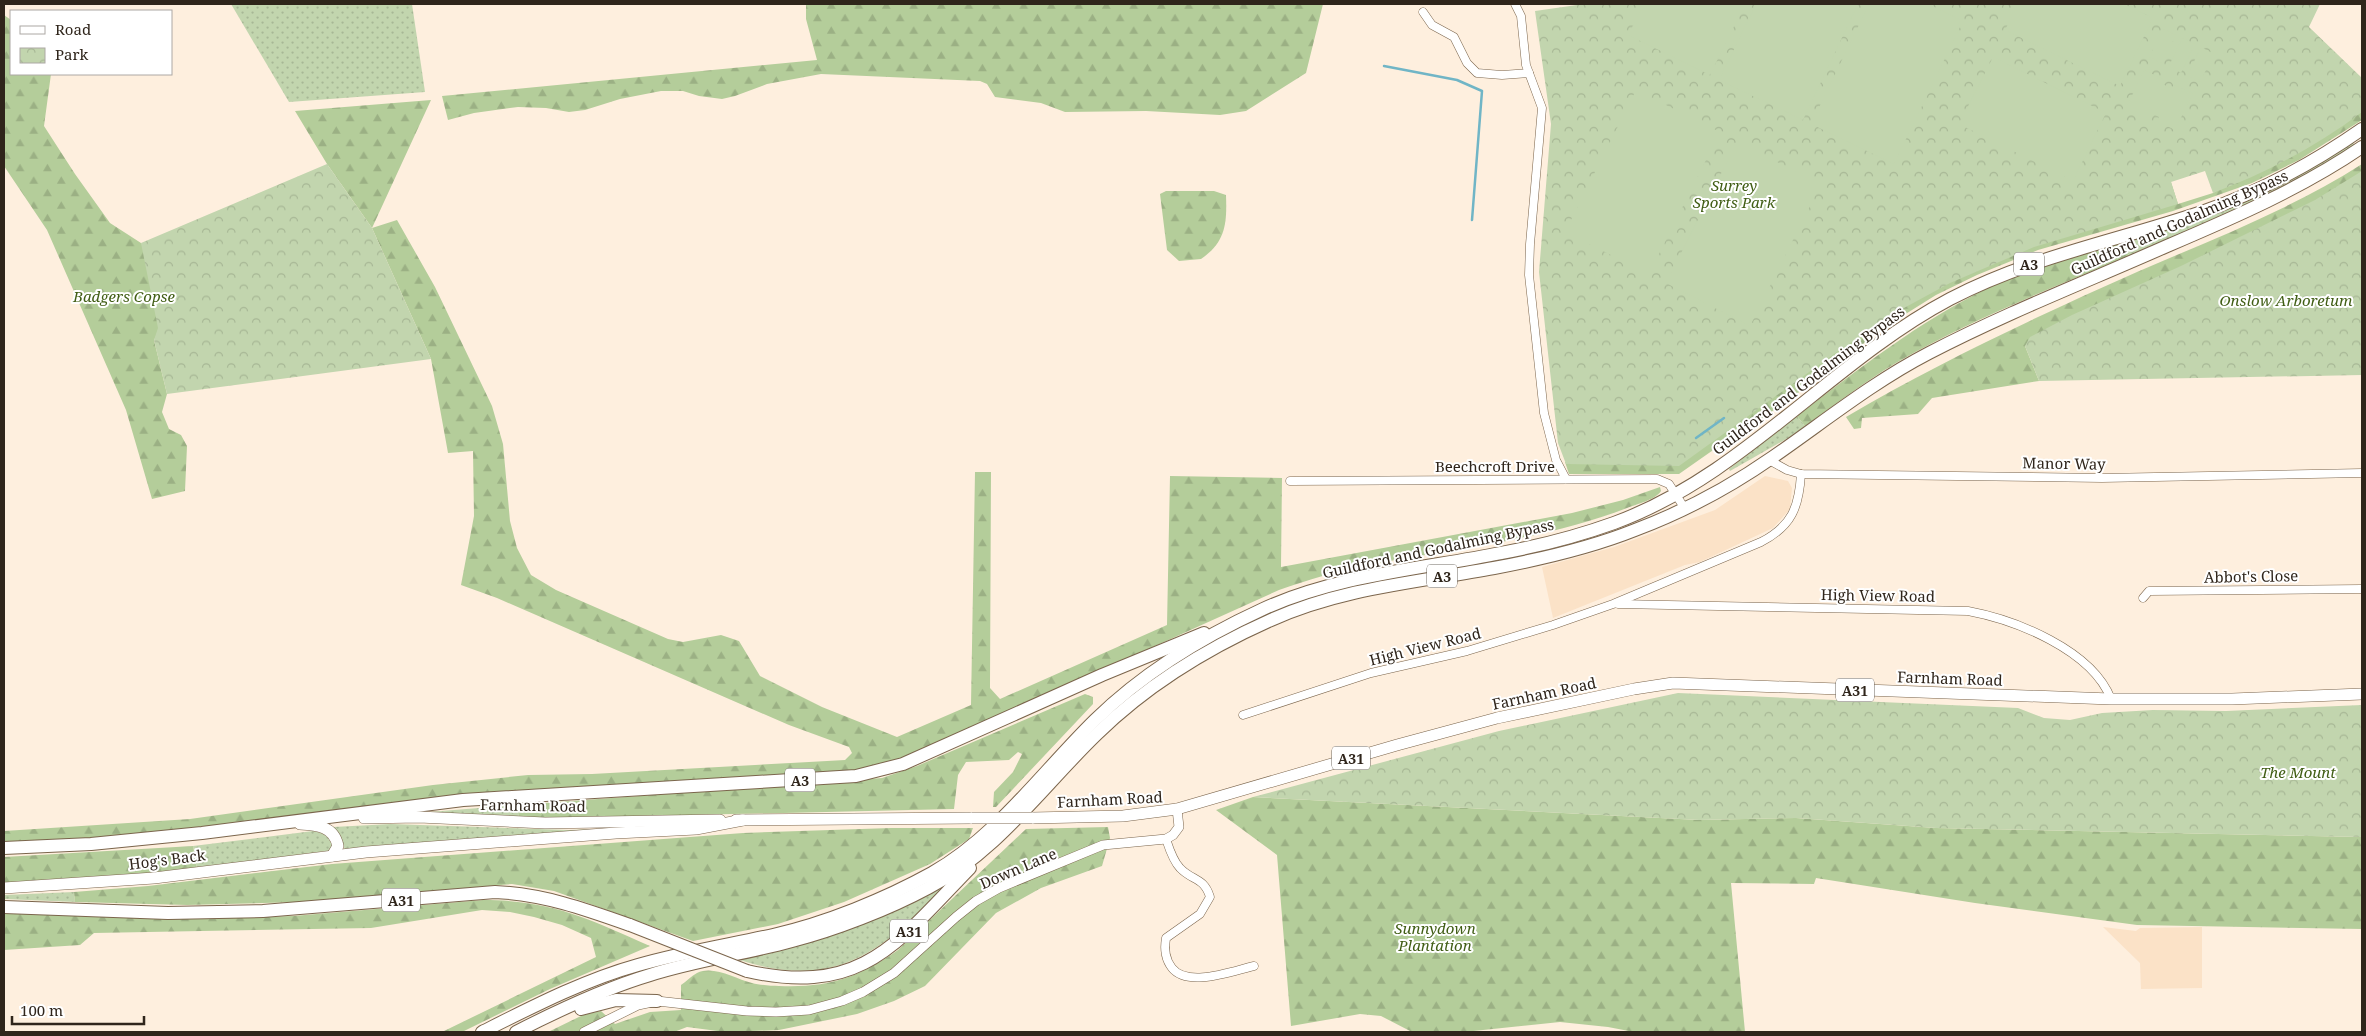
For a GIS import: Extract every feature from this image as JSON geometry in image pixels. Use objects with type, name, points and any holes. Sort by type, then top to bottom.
[{"type":"highway","name":"Guildford and Godalming Bypass","points":[[482,1032],[572,989],[632,966],[798,928],[863,904],[925,876],[953,860],[990,829],[1086,729],[1123,695],[1192,646],[1283,601],[1355,579],[1503,553],[1578,535],[1618,521],[1677,495],[1729,460],[1865,354],[1904,326],[1947,300],[1988,280],[2041,259],[2201,212],[2247,194],[2317,159],[2362,129]]},
{"type":"highway","name":"Guildford and Godalming Bypass","points":[[516,1032],[587,998],[650,975],[690,963],[798,940],[912,896],[943,880],[1001,836],[1069,762],[1120,714],[1182,668],[1266,622],[1325,600],[1376,587],[1493,568],[1562,553],[1634,531],[1685,509],[1730,485],[1769,460],[1869,388],[1930,352],[2256,207],[2333,167],[2362,146]]},
{"type":"highway","name":"A3","points":[[322,819],[463,800],[856,776],[903,764],[1161,649],[1248,617]]},
{"type":"highway","name":"Hog's Back","points":[[4,848],[108,842],[322,819]]},
{"type":"highway","name":"A31","points":[[4,907],[168,913],[225,912],[309,909],[504,893],[566,902],[747,971],[781,978],[808,979],[837,973],[879,955],[910,930],[1001,836]]},
{"type":"highway","points":[[523,1032],[602,1002],[630,999],[657,1001]]},
{"type":"main road","name":"Farnham Road","points":[[322,819],[402,816],[545,822],[1123,816],[1177,809],[1275,779],[1471,725],[1634,689],[1673,683],[2111,699],[2232,699],[2362,694]]},
{"type":"main road","name":"Farnham Road","points":[[332,856],[616,833],[696,829],[743,820]]},
{"type":"main road","name":"A31","points":[[288,824],[316,825],[327,828],[338,843],[338,850],[332,856]]},
{"type":"main road","name":"Hog's Back","points":[[4,888],[154,878],[332,856]]},
{"type":"street","points":[[1515,4],[1521,16],[1529,73],[1541,102],[1542,113],[1529,275],[1544,413],[1556,460],[1566,479]]},
{"type":"street","points":[[1423,12],[1432,25],[1454,36],[1467,63],[1476,73],[1502,75],[1529,73]]},
{"type":"street","name":"Manor Way","points":[[1769,460],[1787,470],[1801,474],[2102,478],[2362,473]]},
{"type":"street","name":"High View Road","points":[[1243,715],[1371,673],[1509,639],[1613,604],[1773,536],[1782,528],[1795,509],[1799,496],[1801,474]]},
{"type":"street","name":"Beechcroft Drive","points":[[1290,481],[1657,479],[1669,484],[1685,509]]},
{"type":"street","points":[[1650,588],[1650,598],[1653,605]]},
{"type":"street","name":"Abbot's Close","points":[[2143,598],[2150,591],[2362,589]]},
{"type":"street","name":"High View Road","points":[[1613,604],[1968,611],[1995,616],[2027,629],[2066,650],[2084,663],[2101,680],[2111,699]]},
{"type":"street","points":[[1177,809],[1179,827],[1174,835],[1166,839],[1180,868],[1201,881],[1207,887],[1210,897],[1200,914],[1166,938],[1164,947],[1168,963],[1175,972],[1184,977],[1194,979],[1254,966]]},
{"type":"street","name":"Down Lane","points":[[584,1032],[638,1006],[657,1001],[764,1012],[798,1012],[832,1004],[863,992],[894,974],[956,917],[976,901],[999,888],[1103,845],[1166,839]]},
{"type":"shaded area","points":[[1765,476],[1788,481],[1792,488],[1790,509],[1773,528],[1700,562],[1685,565],[1553,618],[1542,567],[1614,547],[1715,510]]},
{"type":"shaded area","points":[[2103,927],[2136,931],[2140,928],[2202,927],[2202,988],[2141,989],[2140,963]]},
{"type":"green space","points":[[231,4],[412,4],[425,92],[289,102]]},
{"type":"green space","points":[[806,4],[1323,4],[1306,73],[1246,111],[1220,115],[1146,111],[1065,112],[1041,103],[995,97],[987,84],[980,81],[821,74],[767,84],[722,99],[699,96],[683,91],[661,91],[620,99],[585,110],[569,112],[546,108],[518,107],[474,113],[448,120],[442,96],[817,60],[806,19]]},
{"type":"green space","name":"Surrey Sports Park","points":[[1584,4],[2320,4],[2309,27],[2362,78],[2362,112],[2290,158],[2233,185],[2213,193],[2205,171],[2171,182],[2178,204],[2034,247],[1950,283],[1904,308],[1841,349],[1679,466],[1566,464],[1558,443],[1539,272],[1551,124],[1535,11]]},
{"type":"green space","points":[[1644,4],[1745,4],[1710,75],[1628,35]]},
{"type":"green space","points":[[1756,4],[1858,4],[1803,120],[1719,80]]},
{"type":"green space","points":[[1869,4],[1928,4],[1963,21],[1894,164],[1811,124]]},
{"type":"green space","points":[[2018,4],[2124,4],[2153,18],[2120,86],[2005,30]]},
{"type":"green space","name":"Badgers Copse","points":[[4,15],[10,19],[10,75],[51,75],[44,126],[110,223],[141,243],[167,279],[198,262],[154,340],[167,394],[162,412],[169,429],[181,435],[187,446],[185,491],[152,499],[126,410],[47,230],[4,166]]},
{"type":"green space","points":[[2163,29],[2176,35],[2162,63],[2149,57]]},
{"type":"green space","points":[[2182,38],[2195,44],[2181,73],[2169,66]]},
{"type":"green space","points":[[2201,47],[2214,54],[2200,82],[2187,76]]},
{"type":"green space","points":[[1993,57],[2106,113],[2073,181],[1959,124]]},
{"type":"green space","points":[[2144,70],[2163,79],[2161,83],[2172,89],[2174,85],[2193,93],[2175,130],[2157,121],[2159,117],[2147,111],[2145,115],[2127,106]]},
{"type":"green space","points":[[1636,90],[1720,132],[1649,274],[1565,232]]},
{"type":"green space","points":[[431,100],[372,228],[327,164],[295,111]]},
{"type":"green space","points":[[2362,104],[2362,120],[2299,160],[2252,183],[2173,211],[2038,250],[1977,275],[1936,295],[1888,325],[1749,428],[1746,427],[1679,474],[1569,474],[1565,462],[1655,463],[1876,311],[2171,182],[2178,204],[2213,193]]},
{"type":"green space","points":[[1737,142],[1821,184],[1750,326],[1666,283]]},
{"type":"green space","points":[[2352,142],[2355,145],[2300,178],[2215,219],[2128,256],[2135,238]]},
{"type":"green space","points":[[327,164],[372,228],[431,359],[167,394],[154,340],[158,328],[141,243]]},
{"type":"green space","points":[[2362,164],[2362,180],[2025,346],[2039,381],[1932,398],[1918,414],[1862,418],[1861,428],[1854,429],[1846,417],[1917,377],[1989,340],[2280,209]]},
{"type":"green space","name":"Onslow Arboretum","points":[[2362,171],[2362,375],[2039,381],[2025,346],[2030,337],[2072,315],[2181,266],[2315,200]]},
{"type":"green space","points":[[1166,191],[1214,191],[1226,195],[1225,223],[1220,239],[1216,246],[1201,259],[1179,261],[1167,250],[1160,194]]},
{"type":"green space","points":[[397,220],[435,287],[492,406],[503,444],[510,521],[517,548],[531,575],[556,590],[668,639],[683,642],[721,635],[739,641],[760,676],[822,707],[897,737],[971,705],[975,472],[991,472],[990,688],[1000,699],[1167,625],[1170,476],[1282,478],[1281,567],[1572,513],[1623,500],[1660,487],[1661,491],[1655,497],[1646,501],[1563,528],[1531,536],[1356,567],[1279,590],[936,745],[866,771],[697,783],[191,831],[4,844],[4,831],[190,819],[433,785],[528,775],[592,774],[845,760],[852,753],[849,747],[789,725],[497,598],[461,585],[474,516],[473,451],[448,453],[431,359],[372,228]]},
{"type":"green space","points":[[2135,238],[2128,256],[2010,306],[1924,347],[1872,378],[1805,426],[1797,416],[1914,330],[1964,300],[2025,273]]},
{"type":"green space","points":[[1797,416],[1805,426],[1788,438],[1730,471],[1729,469]]},
{"type":"green space","name":"The Mount","points":[[1678,693],[2018,708],[2044,718],[2070,720],[2102,713],[2153,710],[2226,711],[2362,705],[2362,837],[1936,828],[1796,818],[1699,820],[1253,797],[1499,731]]},
{"type":"green space","points":[[1085,694],[1093,697],[1093,704],[996,807],[993,807],[994,792],[1013,772],[1022,754],[1018,752],[1009,760],[966,762],[958,775],[954,809],[519,819],[517,805],[882,778],[917,766]]},
{"type":"green space","name":"Sunnydown Plantation","points":[[1253,797],[1699,820],[1796,818],[1936,828],[2362,837],[2362,929],[2137,925],[1975,903],[1816,878],[1814,884],[1731,883],[1745,1032],[1634,1032],[1560,1022],[1464,1032],[1412,1032],[1381,1016],[1360,1014],[1291,1026],[1277,855],[1216,810]]},
{"type":"green space","points":[[517,805],[519,819],[429,812]]},
{"type":"green space","points":[[391,824],[569,830],[695,825],[345,850],[341,838],[333,829],[333,827]]},
{"type":"green space","points":[[1108,827],[1110,838],[1102,866],[1041,888],[996,913],[925,986],[894,1001],[857,1014],[779,1030],[725,1032],[687,1027],[674,1032],[548,1032],[583,1015],[601,1011],[615,1024],[650,1012],[681,1010],[681,985],[695,974],[704,971],[717,972],[752,983],[776,986],[828,983],[856,974],[898,950],[1026,829]]},
{"type":"green space","points":[[891,828],[973,828],[969,839],[930,864],[844,902],[778,924],[693,941],[554,891],[512,884],[300,902],[187,905],[75,902],[74,892],[148,886],[332,864],[743,833]]},
{"type":"green space","points":[[313,831],[327,837],[331,842],[333,850],[197,869],[193,846]]},
{"type":"green space","points":[[193,846],[197,869],[4,884],[4,857]]},
{"type":"green space","points":[[945,886],[900,930],[878,947],[830,968],[803,971],[773,968],[740,960],[793,946],[871,920]]},
{"type":"green space","points":[[74,892],[75,902],[4,899],[4,895]]},
{"type":"green space","points":[[483,900],[530,903],[550,907],[608,927],[650,946],[550,989],[462,1032],[442,1032],[596,957],[591,938],[562,925],[534,917],[510,912],[482,910],[371,928],[94,933],[80,945],[4,950],[4,911],[165,919],[293,916]]},
{"type":"waterway","points":[[1384,66],[1457,80],[1482,91],[1472,220]]},
{"type":"waterway","points":[[1696,438],[1724,418]]}]
